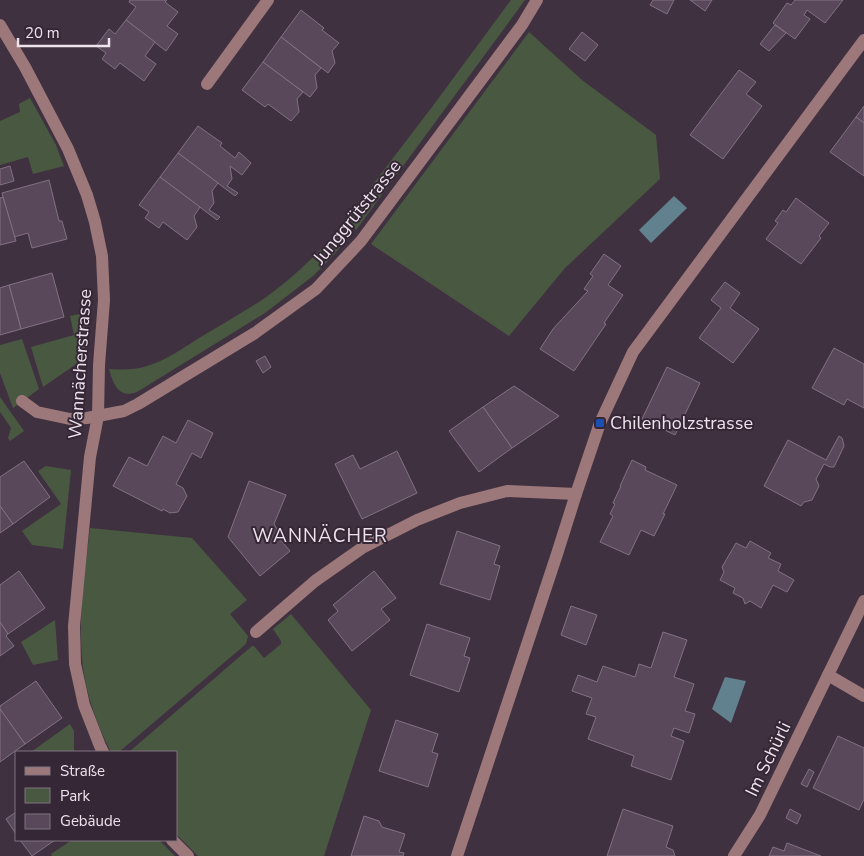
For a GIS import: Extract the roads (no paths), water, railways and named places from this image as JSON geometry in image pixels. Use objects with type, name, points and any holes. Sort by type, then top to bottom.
[{"type":"street","points":[[206,84],[268,0]]},
{"type":"street","name":"Junggrütstrasse","points":[[22,401],[37,412],[70,419],[87,418],[124,411],[255,333],[316,289],[361,241],[522,25],[537,0]]},
{"type":"street","name":"Wannächerstrasse","points":[[0,26],[25,67],[68,149],[87,195],[102,256],[104,300],[99,365],[98,416],[90,457],[74,626],[76,664],[84,705],[103,751]]},
{"type":"street","points":[[457,856],[600,423],[633,352],[864,40]]},
{"type":"street","points":[[256,632],[315,581],[362,548],[417,520],[460,503],[507,491],[576,494]]},
{"type":"street","name":"Im Schürli","points":[[734,856],[760,815],[864,601]]},
{"type":"street","points":[[828,675],[864,696]]},
{"type":"street","points":[[173,841],[188,856]]},
{"type":"water","points":[[674,196],[687,208],[651,243],[639,230]]},
{"type":"water","points":[[725,677],[746,681],[731,723],[712,709]]},
{"type":"place","name":"Chilenholzstrasse","points":[[600,423]]},
{"type":"district","name":"WANNÄCHER","points":[[320,536]]}]
